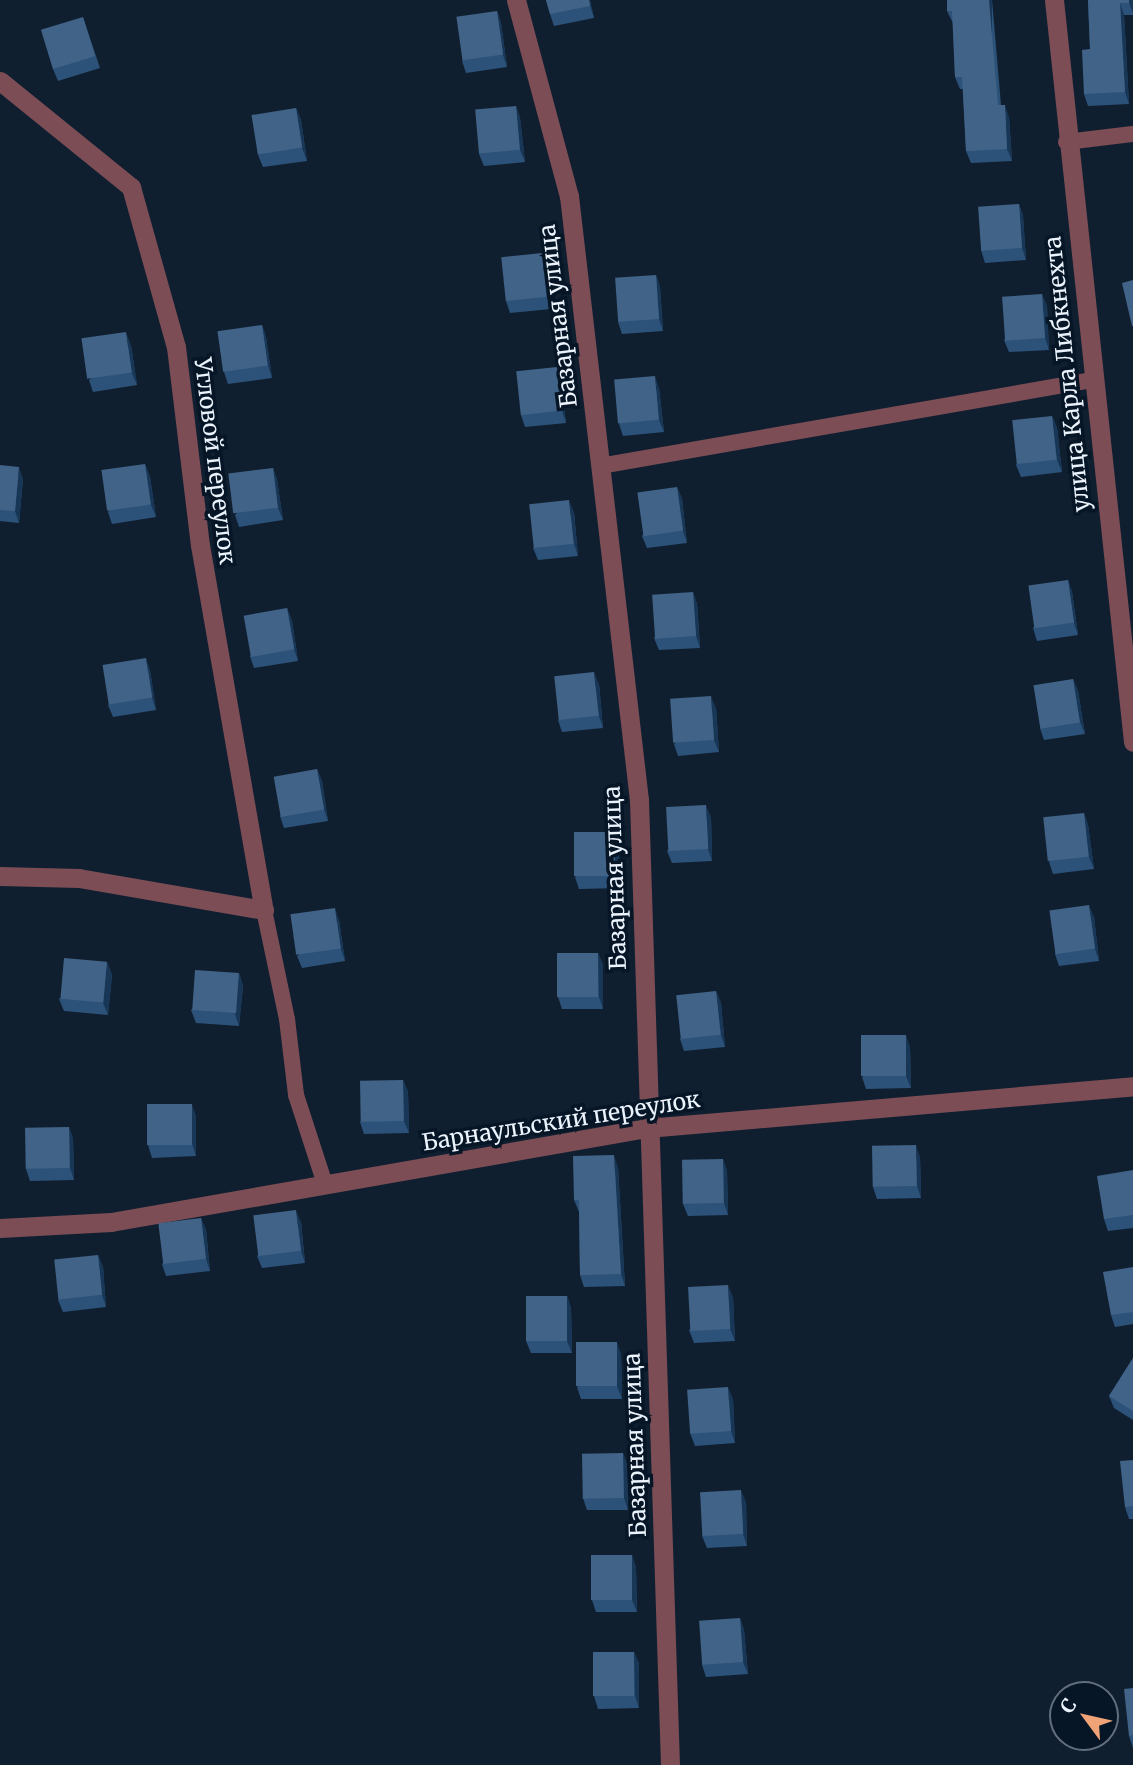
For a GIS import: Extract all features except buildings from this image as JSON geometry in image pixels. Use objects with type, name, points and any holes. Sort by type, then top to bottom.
[{"type":"street","name":"Базарная улица","points":[[516,0],[569,196],[639,800],[647,1128],[670,1765]]},
{"type":"street","name":"улица Карла Либкнехта","points":[[1054,0],[1066,142],[1133,742]]},
{"type":"street","name":"Угловой переулок","points":[[0,81],[131,187],[176,348],[200,545],[264,910]]},
{"type":"street","points":[[0,876],[79,878],[264,910]]},
{"type":"street","name":"Барнаульский переулок","points":[[0,1227],[111,1222],[647,1128],[1133,1086]]},
{"type":"lane","points":[[1066,142],[1133,134]]},
{"type":"lane","points":[[600,466],[1093,380]]},
{"type":"lane","name":"Угловой переулок","points":[[264,910],[287,1019],[296,1095],[325,1184]]}]
